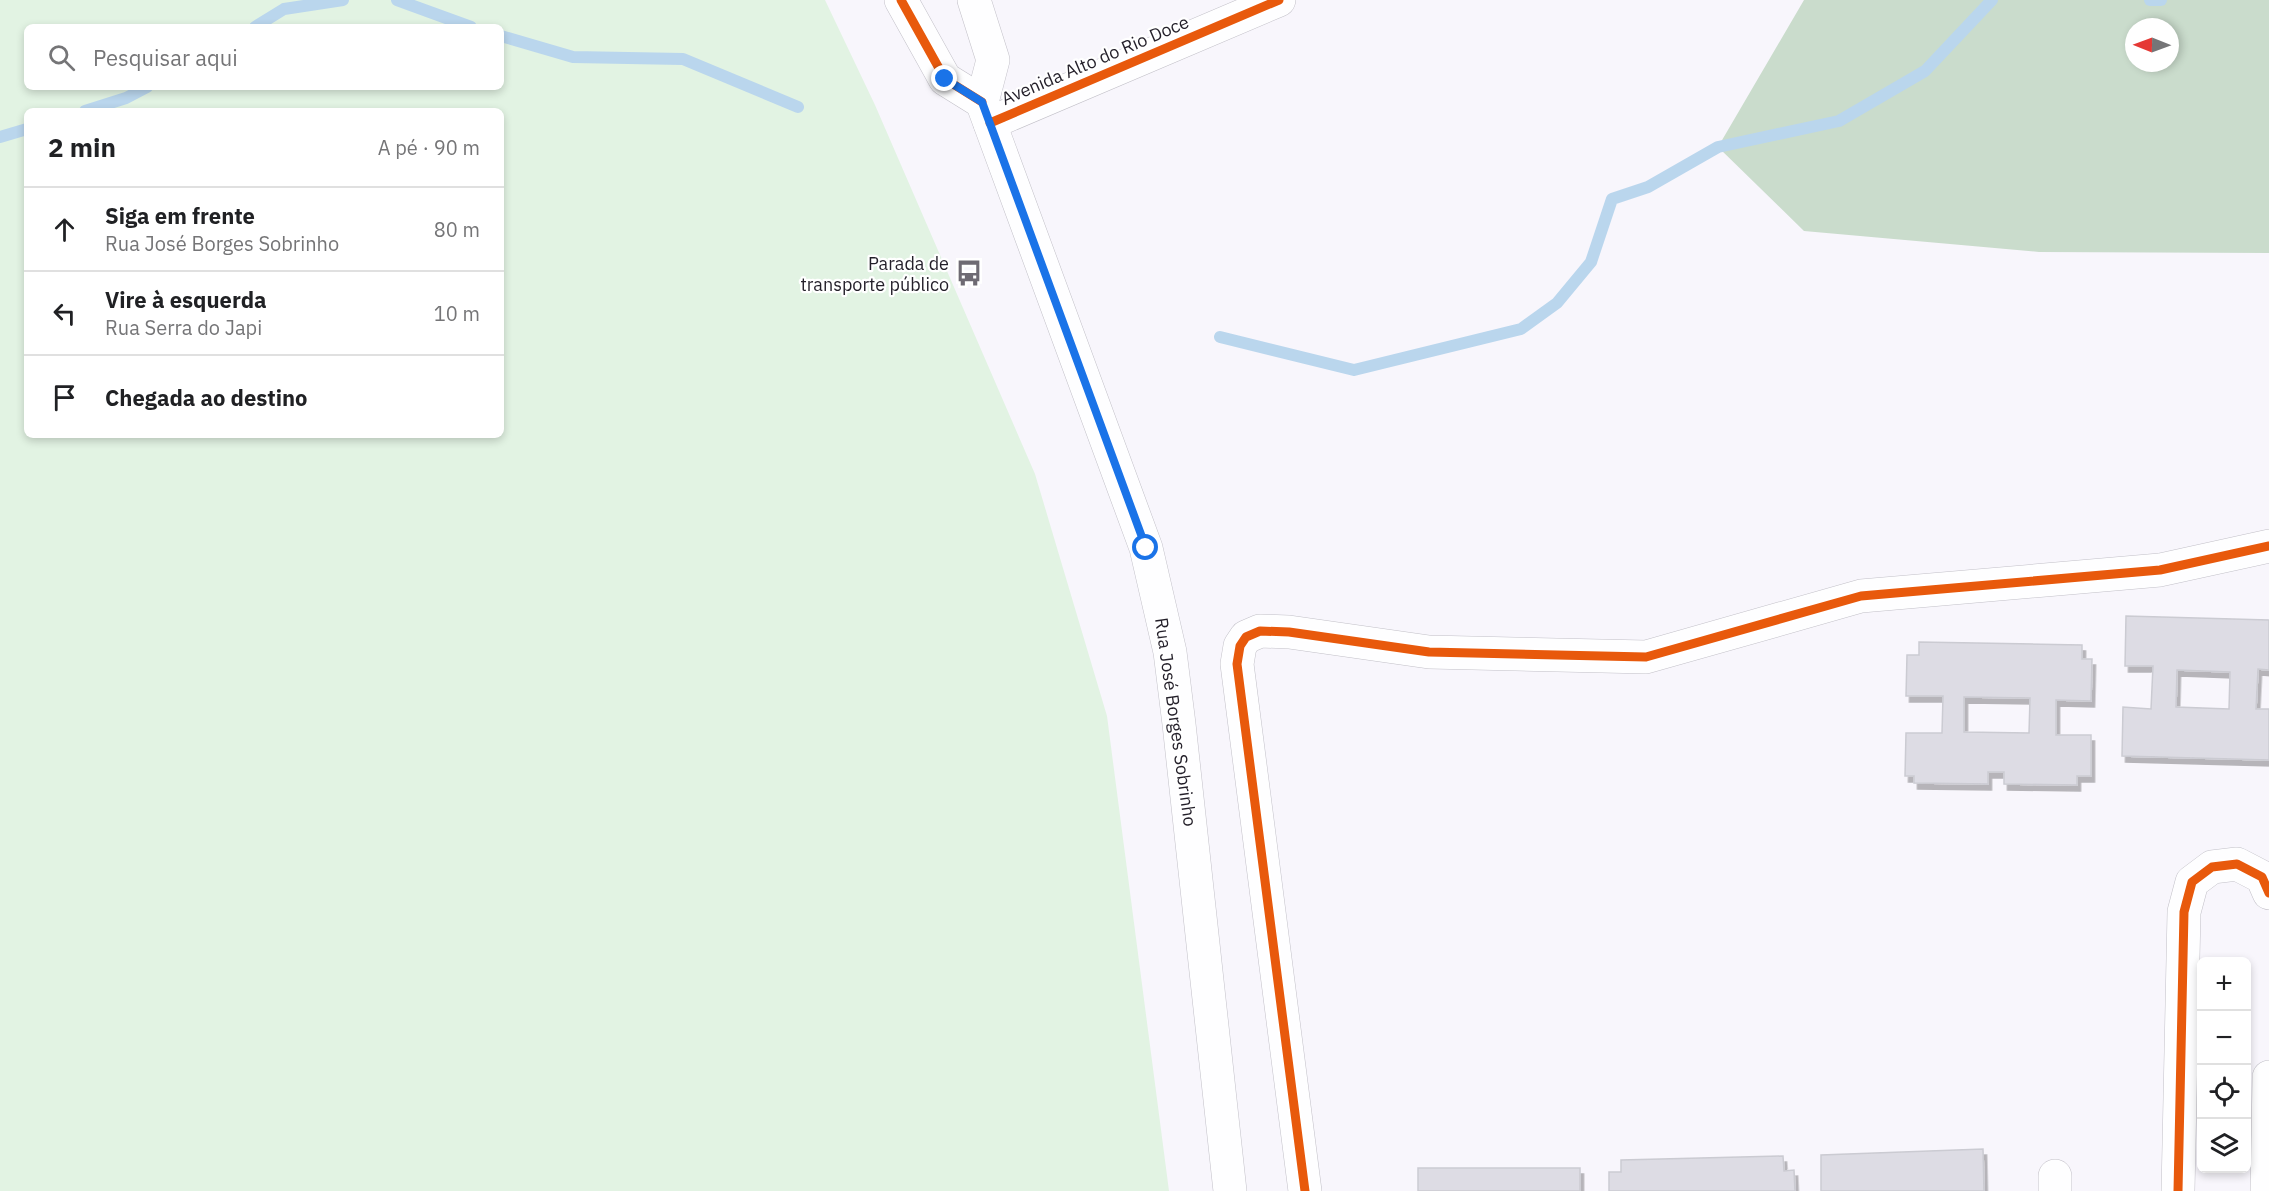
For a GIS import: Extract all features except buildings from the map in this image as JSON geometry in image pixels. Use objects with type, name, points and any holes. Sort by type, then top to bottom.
[{"type":"street","points":[[901,0],[945,79],[986,112]]},
{"type":"street","points":[[974,0],[993,60],[986,112]]},
{"type":"street","name":"Avenida Alto do Rio Doce","points":[[986,112],[1279,0]]},
{"type":"street","name":"Rua José Borges Sobrinho","points":[[986,112],[1146,548],[1167,642],[1197,877],[1230,1191]]},
{"type":"street","points":[[1305,1191],[1237,664],[1240,646],[1246,637],[1260,631],[1289,632],[1429,652],[1646,657],[1861,596],[2160,570],[2269,546]]},
{"type":"street","points":[[2178,1191],[2184,912],[2192,882],[2212,867],[2237,864],[2262,877],[2269,893]]},
{"type":"street","points":[[2267,1191],[2269,1077]]},
{"type":"green space","points":[[0,0],[825,0],[875,105],[1035,474],[1107,716],[1169,1191],[0,1191]]},
{"type":"green space","points":[[1804,0],[2269,0],[2269,253],[2039,252],[1804,231],[1718,147]]},
{"type":"waterway","points":[[260,24],[284,9],[343,0]]},
{"type":"waterway","points":[[397,0],[463,24]]},
{"type":"waterway","points":[[1220,337],[1354,370],[1521,329],[1557,303],[1591,262],[1612,199],[1648,187],[1718,147],[1839,121],[1925,71],[1992,0]]},
{"type":"waterway","points":[[2150,0],[2161,0]]},
{"type":"waterway","points":[[504,37],[573,57],[683,59],[798,107]]},
{"type":"waterway","points":[[94,108],[126,98],[141,90]]},
{"type":"waterway","points":[[0,137],[24,130]]},
{"type":"cycle path","points":[[901,0],[945,79],[982,102]]},
{"type":"cycle path","points":[[990,123],[1279,0]]},
{"type":"cycle path","points":[[1305,1191],[1237,664],[1240,646],[1246,637],[1260,631],[1289,632],[1429,652],[1646,657],[1861,596],[2160,570],[2269,546]]},
{"type":"cycle path","points":[[2178,1191],[2184,912],[2192,882],[2212,867],[2237,864],[2262,877],[2269,893]]},
{"type":"place","name":"Parada de transporte público","points":[[969,273]]},
{"type":"route","points":[[945,79],[982,102],[1146,548]]}]
